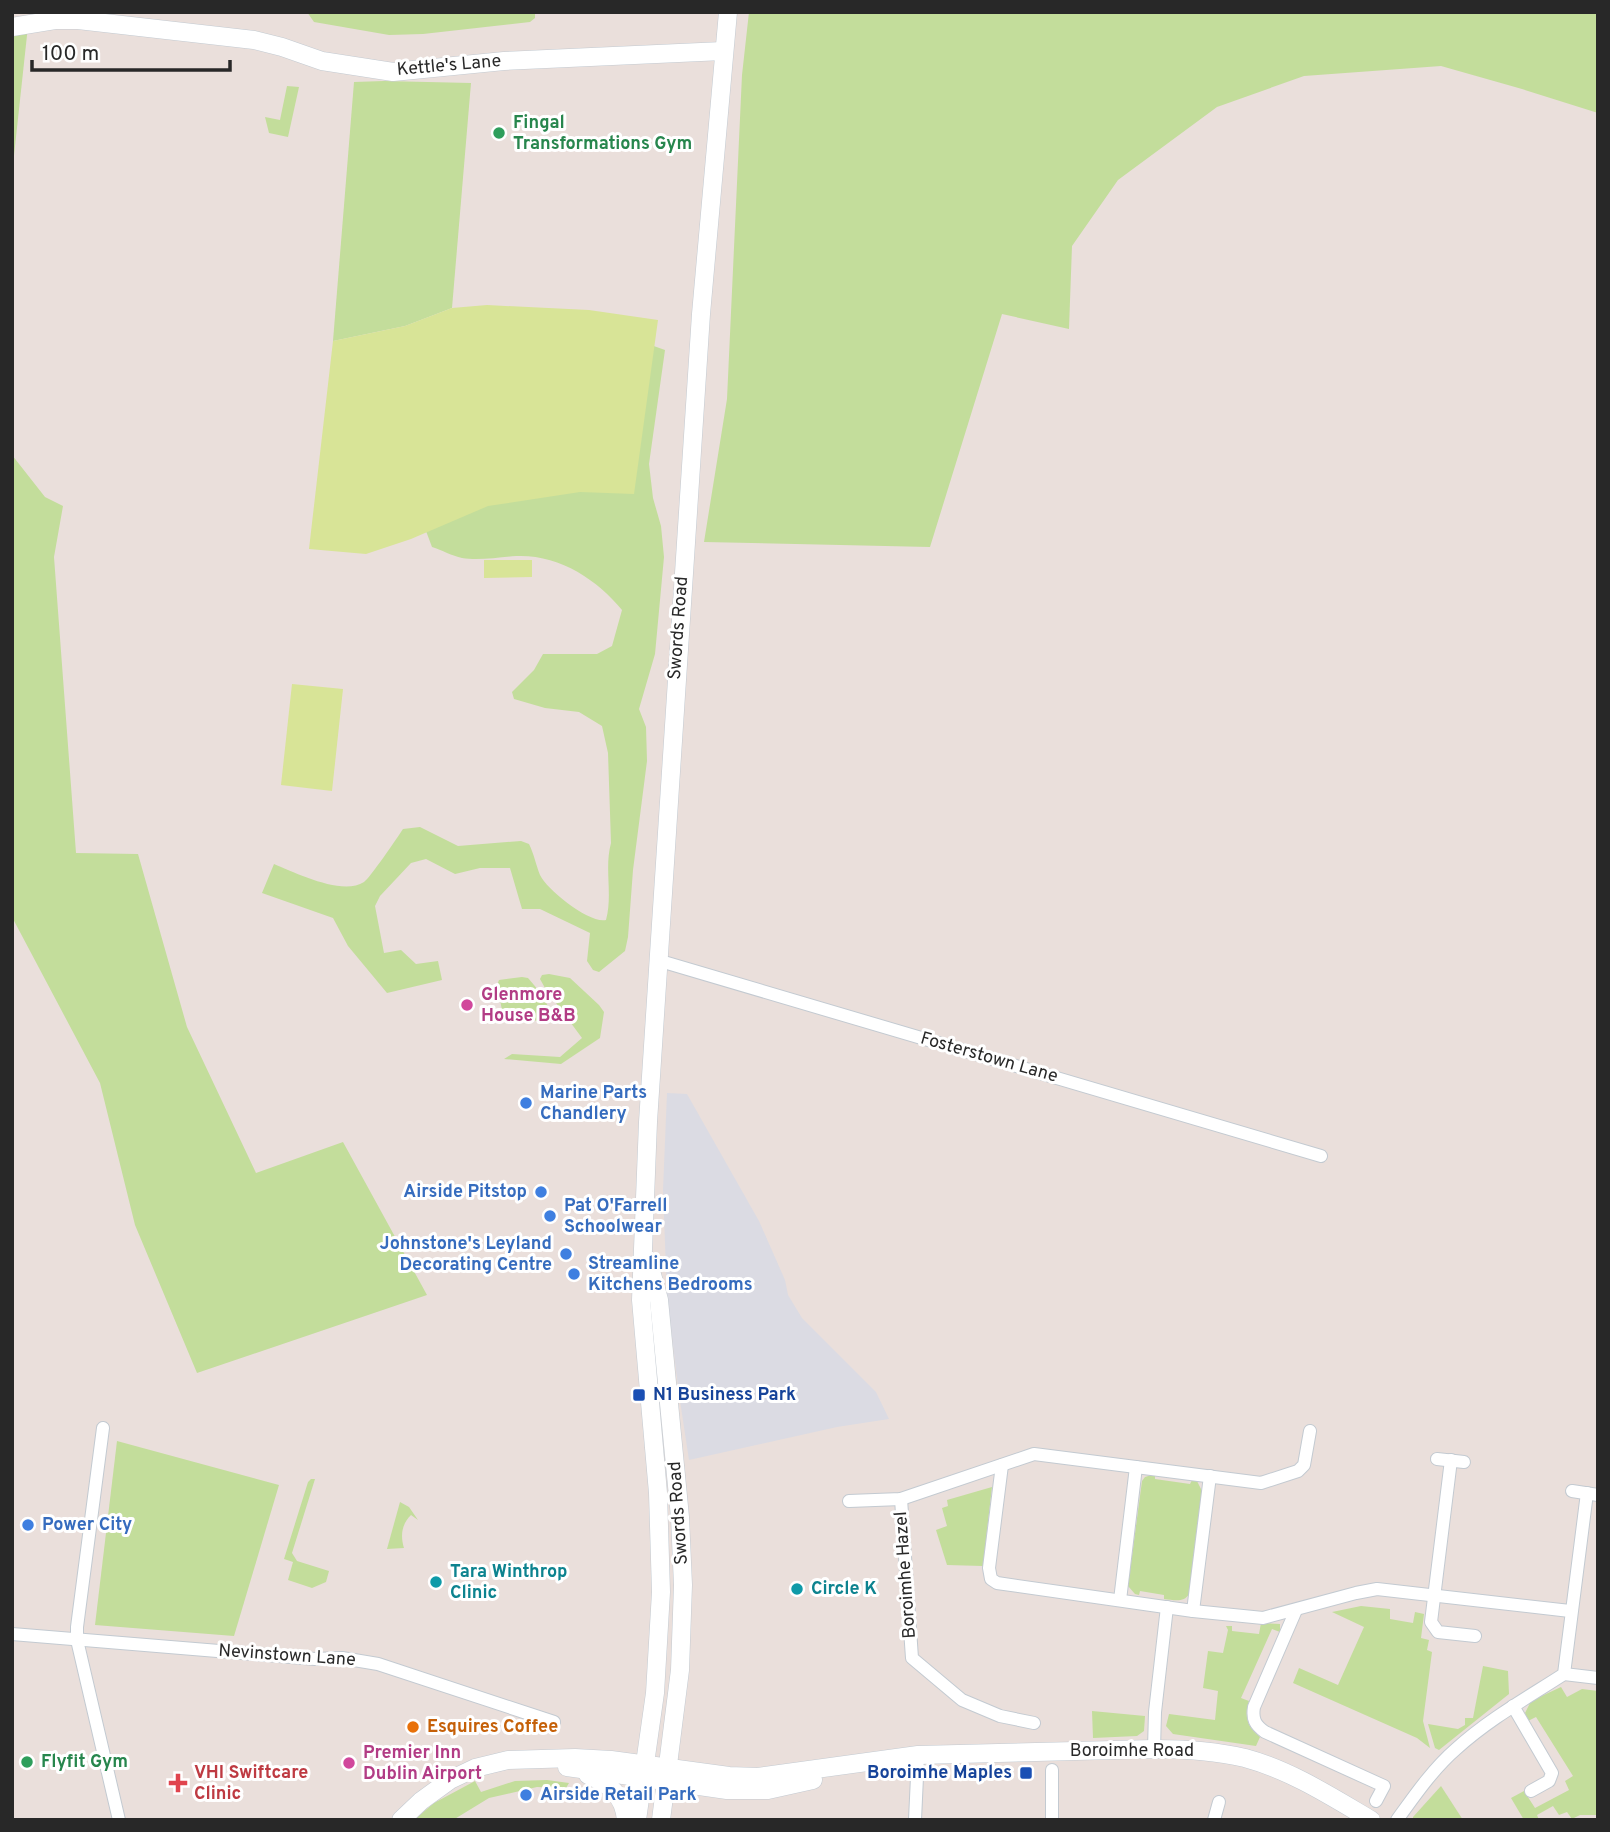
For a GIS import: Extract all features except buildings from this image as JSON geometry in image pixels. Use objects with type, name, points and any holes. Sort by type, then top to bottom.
[{"type":"main road","name":"Swords Road","points":[[637,1820],[655,1693],[661,1592],[658,1493],[641,1300],[648,1122],[700,328],[727,12]]},
{"type":"main road","name":"Kettle's Lane","points":[[12,27],[55,20],[78,20],[227,36],[282,47],[345,66],[393,72],[504,61],[723,51]]},
{"type":"main road","name":"Swords Road","points":[[645,1245],[659,1300],[683,1566],[680,1671],[662,1820]]},
{"type":"main road","name":"Boroimhe Road","points":[[645,1772],[727,1790],[768,1790],[801,1784],[878,1760],[918,1755],[1188,1749],[1246,1759],[1283,1772],[1371,1820]]},
{"type":"main road","points":[[401,1820],[421,1801],[462,1774],[495,1762],[575,1758],[645,1772]]},
{"type":"main road","points":[[537,1759],[573,1769],[613,1789],[624,1804],[626,1820]]},
{"type":"main road","points":[[573,1769],[645,1772]]},
{"type":"street","name":"Fosterstown Lane","points":[[657,960],[1321,1156]]},
{"type":"street","points":[[103,1428],[76,1628],[119,1820]]},
{"type":"street","name":"Boroimhe Hazel","points":[[1034,1723],[1000,1716],[962,1700],[912,1658],[901,1499],[1034,1454],[1261,1483],[1298,1471],[1304,1465],[1310,1431]]},
{"type":"street","points":[[1437,1459],[1458,1461],[1431,1622],[1438,1632],[1475,1636]]},
{"type":"street","points":[[1002,1465],[989,1568],[991,1578],[997,1583],[1193,1611],[1263,1618],[1377,1589],[1570,1611]]},
{"type":"street","points":[[1121,1600],[1136,1467]]},
{"type":"street","points":[[1193,1611],[1210,1476]]},
{"type":"street","points":[[1564,1674],[1570,1611],[1592,1494],[1573,1491]]},
{"type":"street","points":[[849,1501],[901,1499]]},
{"type":"street","points":[[1154,1749],[1155,1712],[1167,1607]]},
{"type":"street","points":[[1296,1609],[1254,1707],[1253,1717],[1257,1726],[1265,1732],[1384,1786],[1376,1801]]},
{"type":"street","name":"Nevinstown Lane","points":[[12,1634],[302,1658],[342,1658],[377,1664],[554,1721]]},
{"type":"street","points":[[1397,1820],[1432,1773],[1455,1750],[1513,1706],[1564,1674],[1598,1678]]},
{"type":"street","points":[[1513,1706],[1552,1773],[1549,1781],[1531,1791]]},
{"type":"street","points":[[915,1820],[918,1755]]},
{"type":"street","points":[[1052,1770],[1052,1820]]},
{"type":"street","points":[[1214,1820],[1219,1802]]},
{"type":"shaded area","points":[[667,1093],[687,1094],[759,1221],[785,1280],[788,1295],[802,1318],[876,1392],[889,1419],[837,1427],[689,1460],[667,1295],[663,1190]]},
{"type":"green space","points":[[307,12],[535,12],[535,18],[530,22],[423,34],[389,35],[314,22]]},
{"type":"green space","points":[[749,12],[1598,12],[1598,113],[1441,66],[1304,76],[1217,107],[1118,180],[1072,246],[1069,329],[1002,314],[930,547],[704,542],[727,399],[742,75]]},
{"type":"green space","points":[[28,26],[12,174],[12,28]]},
{"type":"green space","points":[[354,82],[471,83],[452,308],[405,326],[333,341]]},
{"type":"green space","points":[[287,86],[299,87],[288,137],[269,133],[265,117],[280,120]]},
{"type":"green space","points":[[487,305],[589,310],[658,320],[634,494],[580,492],[488,506],[411,539],[366,554],[309,549],[333,341],[405,326],[452,308]]},
{"type":"green space","points":[[634,339],[665,350],[649,464],[664,557],[655,654],[639,709],[646,727],[647,761],[625,951],[599,972],[593,970],[587,961],[590,933],[540,909],[522,909],[510,868],[480,868],[455,874],[426,859],[411,863],[380,896],[375,906],[384,953],[401,950],[416,964],[438,961],[442,980],[387,993],[348,946],[333,918],[262,893],[274,864],[319,882],[355,886],[367,879],[403,829],[420,827],[458,846],[521,841],[529,844],[540,875],[551,889],[590,917],[606,920],[611,843],[608,753],[602,726],[579,712],[545,708],[514,699],[512,692],[534,670],[543,654],[597,654],[612,646],[622,610],[601,588],[561,564],[532,556],[462,558],[432,547],[426,531]]},
{"type":"green space","points":[[12,455],[45,497],[63,506],[54,557],[76,853],[138,854],[187,1027],[256,1173],[343,1142],[427,1295],[197,1373],[135,1225],[100,1083],[12,917]]},
{"type":"green space","points":[[484,560],[532,560],[532,577],[484,578]]},
{"type":"green space","points":[[292,684],[343,689],[332,791],[281,785]]},
{"type":"green space","points":[[542,975],[570,978],[599,1005],[604,1012],[600,1038],[561,1064],[504,1059],[512,1054],[560,1057],[582,1038],[540,979]]},
{"type":"green space","points":[[528,978],[542,996],[553,1017],[550,1021],[518,1020],[502,1010],[497,985],[499,980]]},
{"type":"green space","points":[[117,1441],[279,1485],[234,1636],[95,1625]]},
{"type":"green space","points":[[1155,1474],[1155,1479],[1190,1484],[1192,1480],[1197,1481],[1202,1491],[1189,1594],[1182,1600],[1164,1599],[1164,1595],[1140,1591],[1139,1595],[1135,1594],[1128,1586],[1142,1481]]},
{"type":"green space","points":[[311,1479],[315,1479],[292,1553],[297,1561],[329,1571],[326,1582],[312,1588],[288,1580],[293,1562],[284,1559]]},
{"type":"green space","points":[[992,1487],[983,1566],[947,1565],[936,1530],[947,1526],[942,1508],[948,1506],[947,1500]]},
{"type":"green space","points":[[400,1502],[409,1507],[418,1520],[411,1515],[404,1526],[404,1548],[387,1549]]},
{"type":"green space","points":[[1361,1606],[1390,1609],[1390,1619],[1413,1623],[1415,1612],[1424,1614],[1421,1638],[1429,1640],[1427,1650],[1432,1652],[1423,1721],[1430,1748],[1417,1738],[1293,1683],[1299,1668],[1338,1685],[1364,1627],[1332,1612]]},
{"type":"green space","points":[[1261,1623],[1280,1624],[1280,1632],[1272,1629],[1241,1698],[1249,1701],[1248,1721],[1260,1737],[1256,1746],[1173,1734],[1166,1726],[1169,1714],[1215,1720],[1218,1691],[1203,1688],[1208,1651],[1223,1653],[1228,1630],[1226,1626],[1232,1626],[1232,1631],[1259,1634]]},
{"type":"green space","points":[[1483,1666],[1508,1671],[1509,1694],[1439,1750],[1435,1748],[1428,1724],[1458,1729],[1465,1725],[1465,1718],[1473,1718]]},
{"type":"green space","points":[[1561,1687],[1567,1697],[1582,1689],[1598,1691],[1598,1815],[1580,1815],[1572,1819],[1567,1812],[1559,1815],[1553,1806],[1537,1815],[1539,1820],[1524,1820],[1511,1798],[1524,1791],[1535,1808],[1569,1790],[1565,1781],[1573,1776],[1536,1717],[1528,1721],[1525,1713],[1531,1701]]},
{"type":"green space","points":[[1092,1711],[1145,1716],[1144,1731],[1137,1736],[1093,1738]]},
{"type":"green space","points":[[547,1780],[569,1783],[566,1788],[537,1787],[489,1798],[453,1820],[414,1820],[434,1803],[475,1781],[481,1792],[515,1781]]},
{"type":"green space","points":[[1441,1786],[1463,1820],[1413,1820],[1413,1817]]},
{"type":"place","name":"Fingal Transformations Gym","points":[[499,133]]},
{"type":"place","name":"Glenmore House B&B","points":[[467,1005]]},
{"type":"place","name":"Marine Parts Chandlery","points":[[526,1103]]},
{"type":"place","name":"Airside Pitstop","points":[[541,1192]]},
{"type":"place","name":"Pat O'Farrell Schoolwear","points":[[550,1216]]},
{"type":"place","name":"Johnstone's Leyland Decorating Centre","points":[[566,1254]]},
{"type":"place","name":"Streamline Kitchens Bedrooms","points":[[574,1274]]},
{"type":"place","name":"N1 Business Park","points":[[639,1395]]},
{"type":"place","name":"Power City","points":[[28,1525]]},
{"type":"place","name":"Tara Winthrop Clinic","points":[[436,1582]]},
{"type":"place","name":"Circle K","points":[[797,1589]]},
{"type":"place","name":"Esquires Coffee","points":[[413,1727]]},
{"type":"place","name":"Flyfit Gym","points":[[27,1762]]},
{"type":"place","name":"Premier Inn Dublin Airport","points":[[349,1763]]},
{"type":"place","name":"Boroimhe Maples","points":[[1026,1773]]},
{"type":"place","name":"VHI Swiftcare Clinic","points":[[178,1783]]},
{"type":"place","name":"Airside Retail Park","points":[[526,1795]]}]
